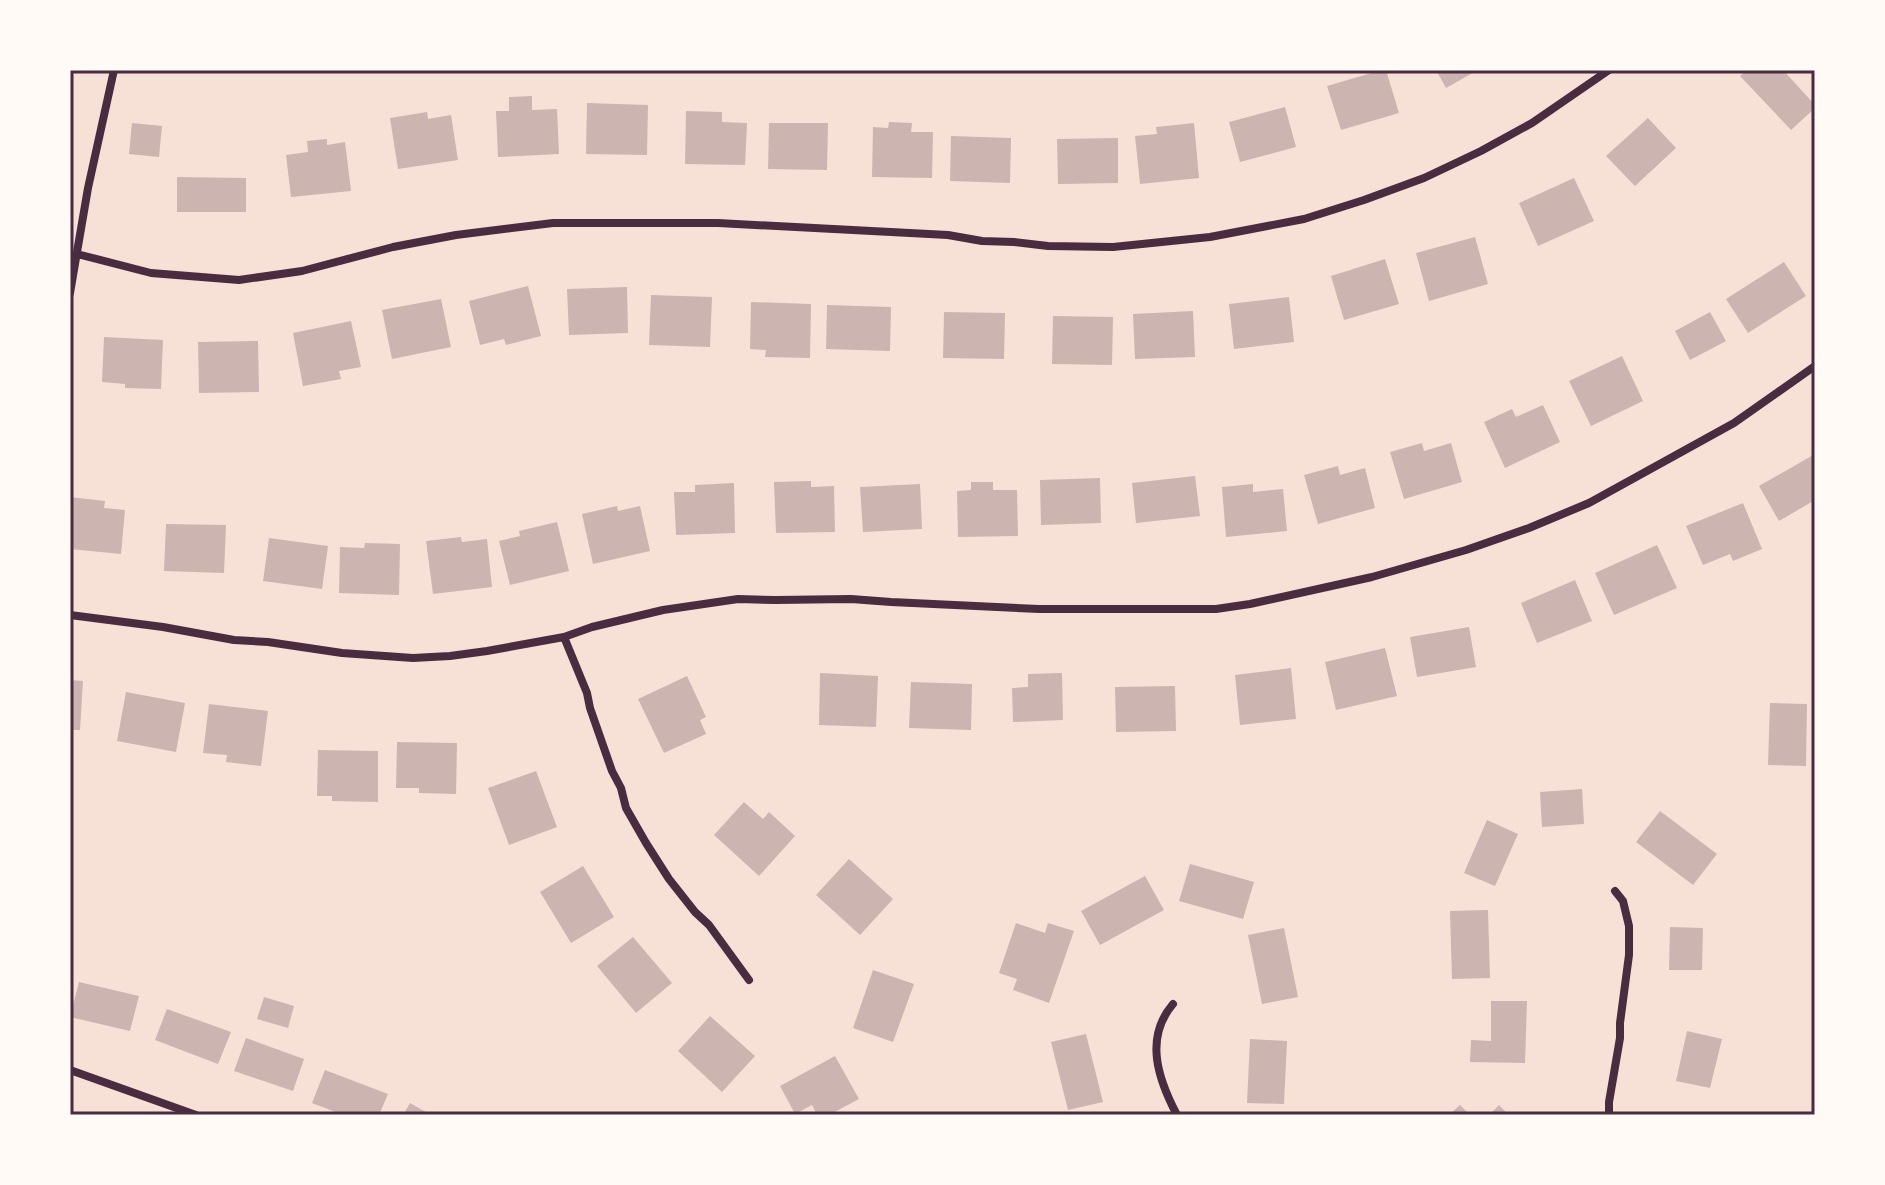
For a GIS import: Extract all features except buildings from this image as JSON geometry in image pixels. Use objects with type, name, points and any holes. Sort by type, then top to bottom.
[{"type":"street","points":[[70,293],[88,188],[114,70]]},
{"type":"street","points":[[77,254],[151,273],[239,280],[302,271],[393,247],[456,235],[553,223],[718,223],[948,235],[982,241],[1061,246],[1113,247],[1176,242],[1304,219],[1424,178],[1532,123],[1609,70]]},
{"type":"street","points":[[70,615],[234,640],[413,658],[487,651],[564,637],[663,610],[738,599],[851,599],[1039,609],[1216,609],[1372,577],[1529,528],[1589,503],[1734,423],[1815,366]]},
{"type":"street","points":[[564,637],[587,693],[626,808],[669,879],[709,925],[749,980]]},
{"type":"street","points":[[1609,1115],[1629,955],[1629,926],[1623,901],[1615,891]]},
{"type":"street","points":[[1173,1004],[1159,1026],[1156,1040],[1162,1083],[1177,1115]]},
{"type":"street","points":[[70,1070],[196,1115]]}]
